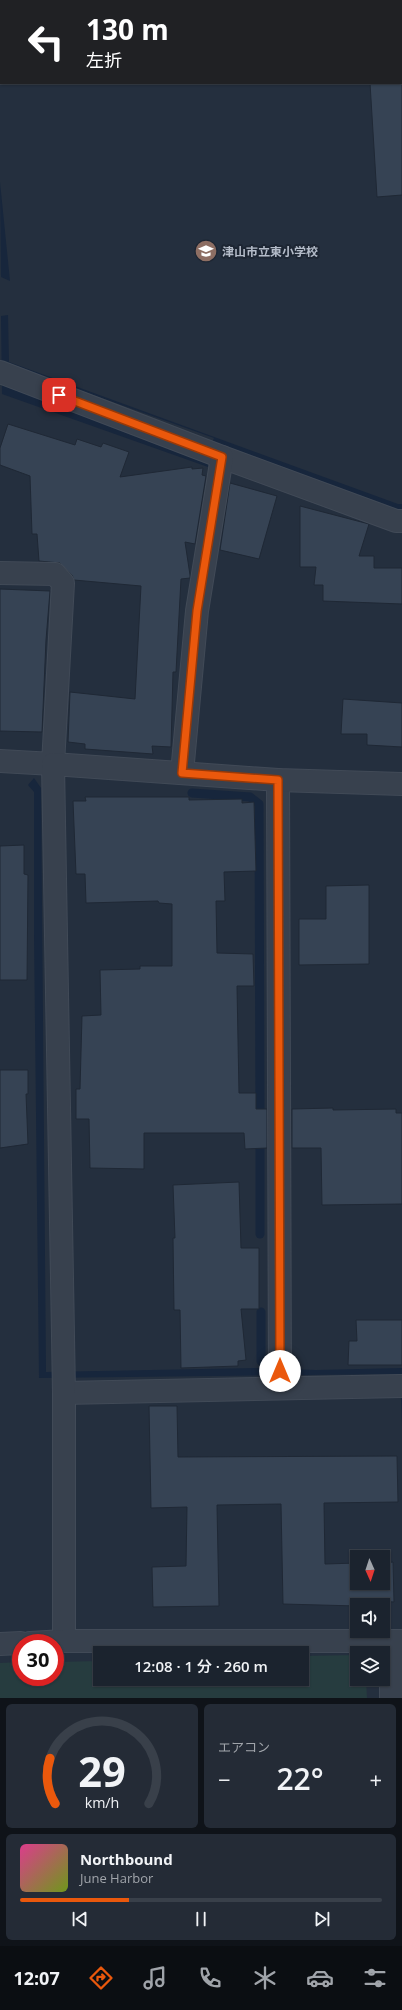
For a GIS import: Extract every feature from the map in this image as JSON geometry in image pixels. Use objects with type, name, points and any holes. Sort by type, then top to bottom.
[{"type":"street","points":[[0,372],[222,457],[396,521],[402,521]]},
{"type":"street","points":[[182,773],[197,611],[222,457]]},
{"type":"street","points":[[0,573],[55,574],[63,583],[53,764],[64,1393],[64,1634]]},
{"type":"street","points":[[0,761],[278,780],[402,784]]},
{"type":"street","points":[[278,780],[280,1387]]},
{"type":"street","points":[[64,1393],[280,1387],[402,1386]]},
{"type":"street","points":[[64,1641],[396,1642],[391,1698]]},
{"type":"street","points":[[0,1644],[12,1643]]},
{"type":"green space","points":[[350,1655],[350,1686],[366,1686],[367,1698],[0,1698],[0,1663],[12,1662],[12,1686],[64,1686],[64,1662],[93,1661],[93,1686],[309,1686],[309,1656]]},
{"type":"water","points":[[0,182],[10,281],[1,277]]},
{"type":"water","points":[[8,315],[9,362],[398,504],[402,504],[402,512],[209,458],[208,467],[2,394],[1,316]],"holes":[[[9,365],[214,438],[212,443],[194,453],[12,389],[6,370]]]},
{"type":"water","points":[[34,778],[41,788],[46,1372],[258,1368],[316,1370],[402,1368],[402,1426],[400,1374],[39,1378],[34,935],[34,792],[28,785]]},
{"type":"building","points":[[370,84],[402,84],[402,195],[377,197]]},
{"type":"building","points":[[8,424],[75,445],[77,439],[101,447],[103,443],[129,452],[120,477],[192,467],[192,469],[203,468],[202,475],[206,476],[195,544],[185,542],[190,578],[181,579],[176,672],[173,672],[171,747],[152,746],[153,754],[85,749],[85,744],[68,742],[70,692],[135,699],[141,586],[74,580],[72,575],[60,563],[39,561],[37,534],[32,534],[30,476],[0,465],[0,448]]},
{"type":"building","points":[[230,483],[277,496],[259,559],[220,550]]},
{"type":"building","points":[[300,506],[369,524],[359,556],[374,556],[374,568],[402,568],[402,604],[323,601],[323,585],[314,585],[316,567],[300,567]]},
{"type":"building","points":[[0,589],[50,591],[46,640],[42,732],[0,731]]},
{"type":"building","points":[[343,699],[402,703],[402,747],[367,745],[367,734],[341,734]]},
{"type":"building","points":[[85,797],[189,797],[189,800],[242,799],[242,803],[254,802],[256,871],[224,872],[225,901],[216,901],[217,953],[253,954],[254,986],[237,986],[239,1093],[256,1093],[256,1109],[267,1109],[267,1148],[245,1149],[244,1133],[144,1133],[144,1169],[90,1168],[89,1119],[76,1119],[76,1089],[80,1089],[82,1016],[101,1015],[100,970],[140,969],[140,966],[172,966],[172,904],[159,903],[158,901],[86,903],[85,874],[76,874],[73,801],[86,801]]},
{"type":"building","points":[[24,845],[24,874],[28,875],[27,980],[0,980],[0,846]]},
{"type":"building","points":[[369,885],[369,964],[299,965],[299,919],[326,919],[326,886]]},
{"type":"building","points":[[0,1070],[28,1070],[28,1094],[26,1094],[28,1144],[0,1148]]},
{"type":"building","points":[[333,1108],[333,1110],[396,1109],[396,1113],[402,1113],[402,1204],[322,1205],[321,1148],[292,1148],[292,1109]]},
{"type":"building","points":[[239,1182],[241,1248],[259,1248],[259,1309],[241,1309],[246,1360],[238,1361],[238,1366],[181,1368],[180,1310],[174,1310],[173,1238],[175,1238],[173,1185]]},
{"type":"building","points":[[356,1320],[402,1320],[402,1365],[348,1365],[349,1341],[357,1341]]},
{"type":"building","points":[[149,1406],[177,1406],[178,1457],[397,1456],[398,1502],[324,1503],[325,1564],[350,1563],[350,1590],[390,1590],[390,1562],[393,1562],[394,1602],[390,1602],[390,1598],[350,1598],[350,1606],[283,1604],[281,1504],[217,1505],[219,1606],[153,1607],[152,1567],[186,1566],[187,1507],[151,1508]]},
{"type":"waterway","points":[[192,793],[250,797],[259,804],[260,1121]]},
{"type":"waterway","points":[[260,1138],[260,1234]]},
{"type":"waterway","points":[[261,1312],[261,1361]]},
{"type":"place","name":"津山市立東小学校","points":[[206,251]]},
{"type":"route","points":[[59,395],[222,457],[197,611],[182,773],[278,780],[280,1371]]}]
